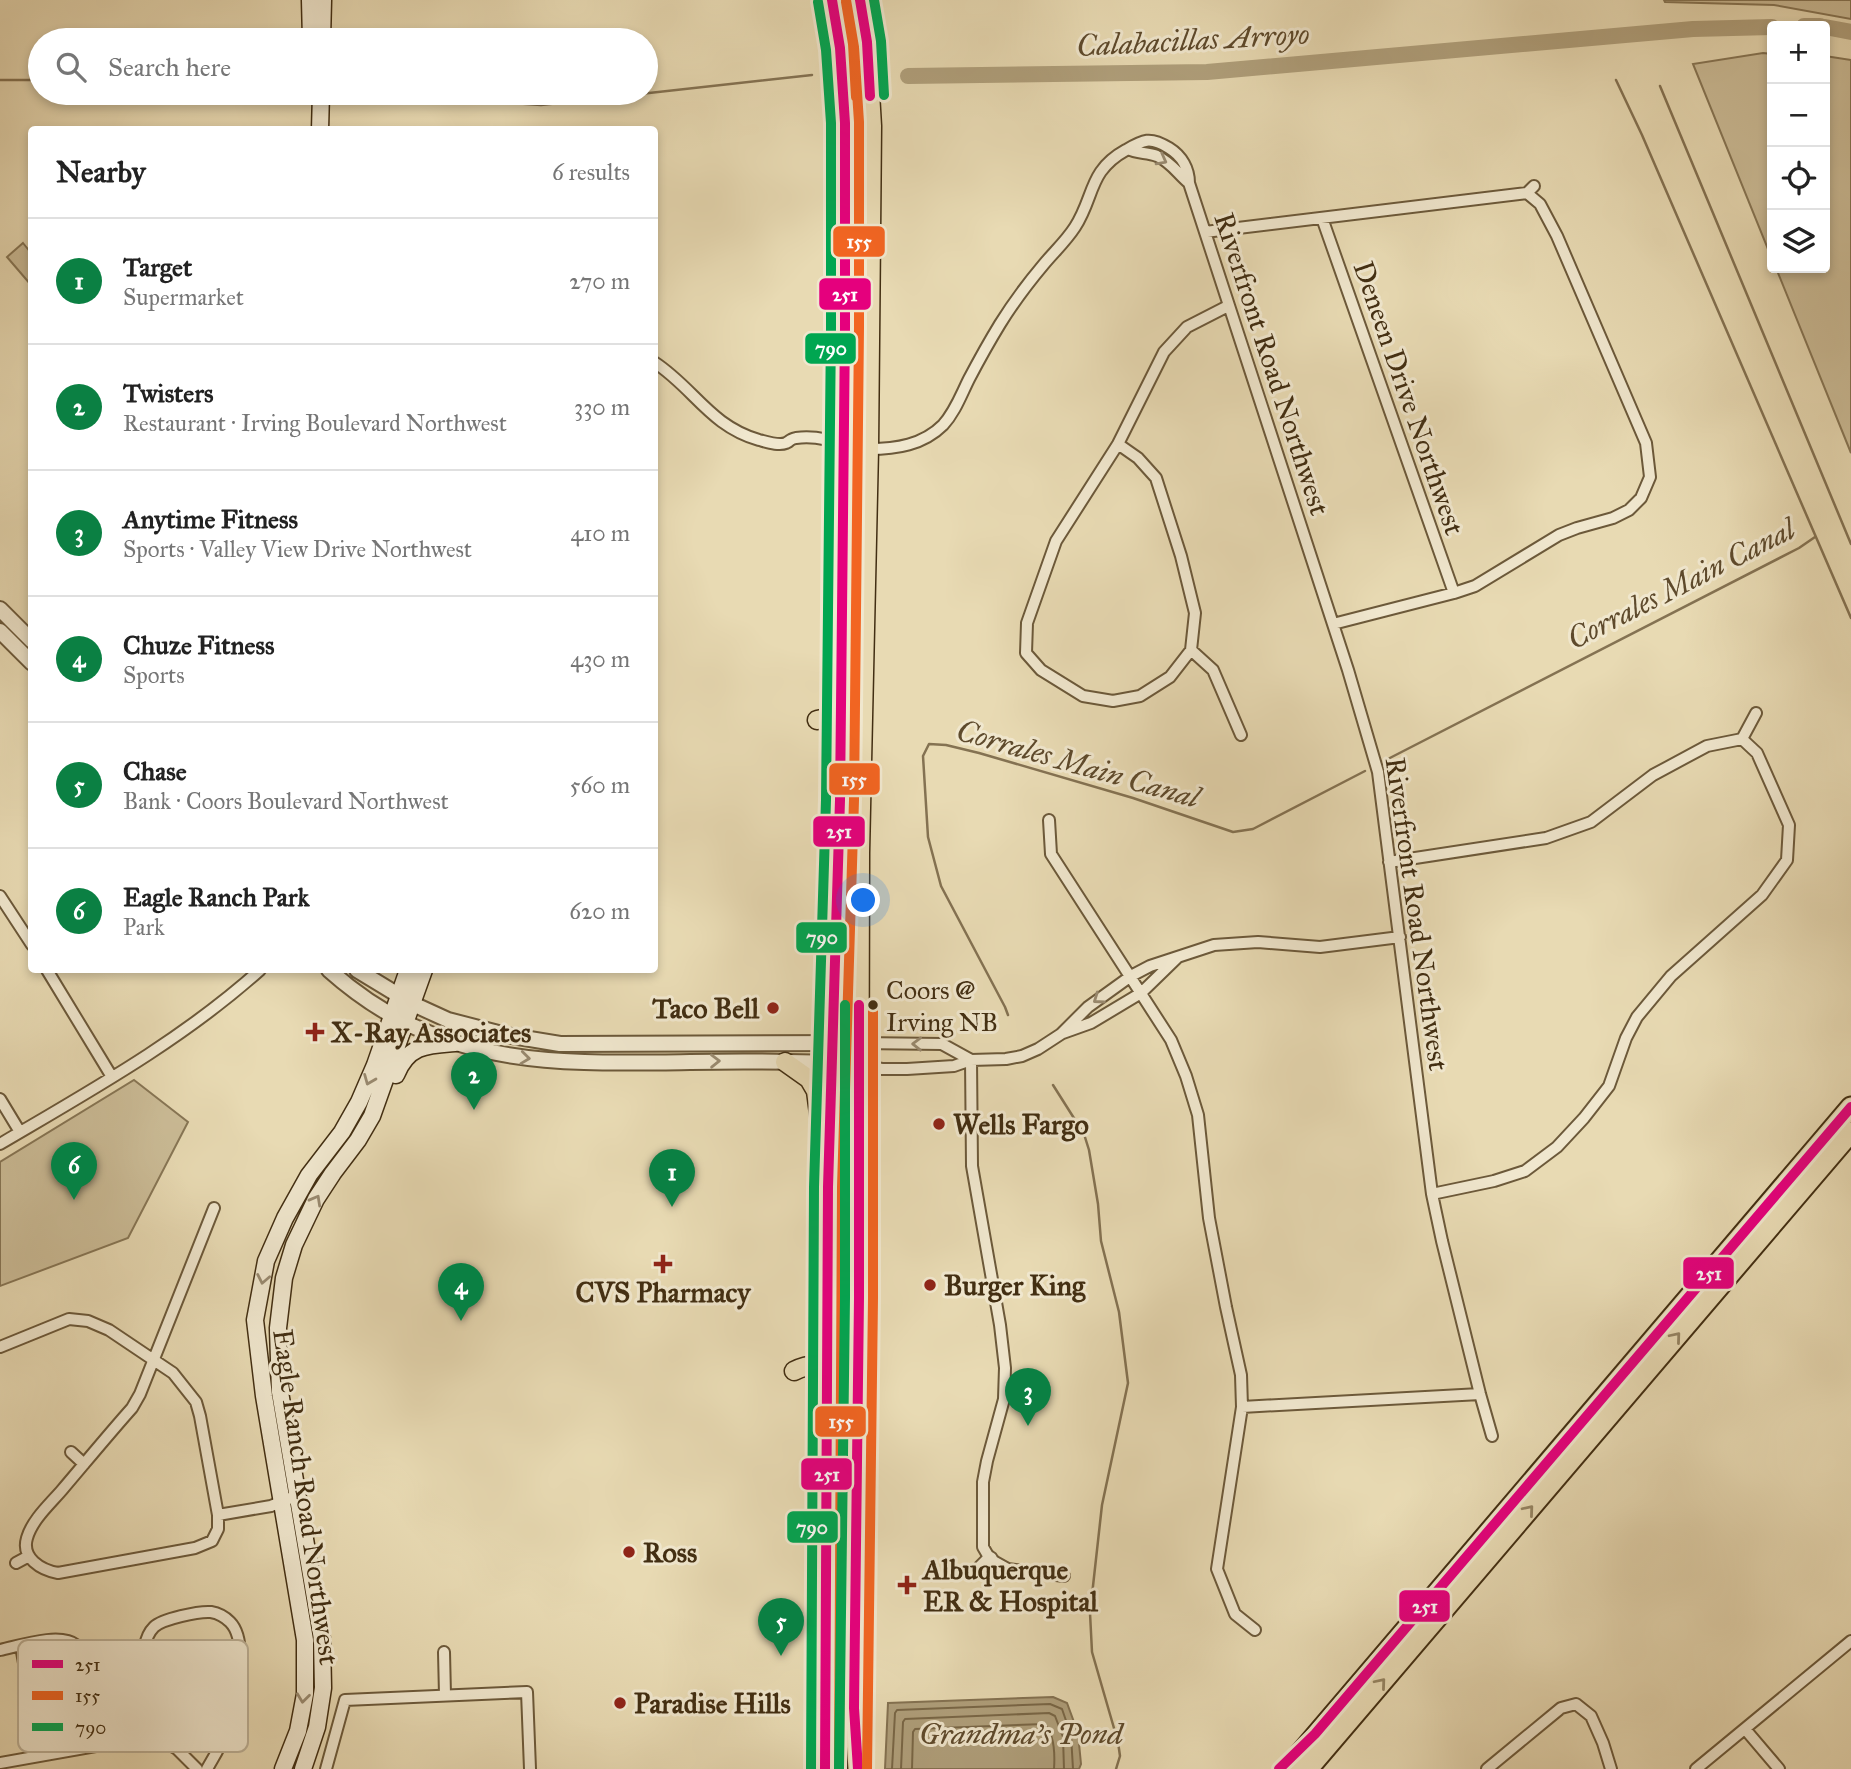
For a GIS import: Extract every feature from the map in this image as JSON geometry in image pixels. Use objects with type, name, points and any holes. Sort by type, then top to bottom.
[{"type":"highway","points":[[1287,1769],[1851,1107]]},
{"type":"highway","points":[[1310,1769],[1851,1132]]},
{"type":"highway","points":[[854,1708],[856,1769]]},
{"type":"highway","points":[[1279,1769],[1315,1734]]},
{"type":"main road","points":[[310,0],[316,28]]},
{"type":"main road","points":[[318,28],[323,0]]},
{"type":"main road","points":[[825,1769],[828,1187],[841,800],[845,236],[845,123],[840,48],[832,0]]},
{"type":"main road","points":[[854,1708],[861,813],[869,449],[872,126],[867,42],[860,0]]},
{"type":"main road","points":[[310,126],[311,105]]},
{"type":"main road","points":[[320,126],[321,105]]},
{"type":"main road","points":[[845,236],[850,272],[850,430],[855,440],[869,449]]},
{"type":"main road","points":[[844,446],[850,455],[851,470],[851,591],[866,607]]},
{"type":"main road","points":[[817,720],[841,715]]},
{"type":"main road","points":[[841,715],[846,724],[850,780],[861,813]]},
{"type":"main road","name":"Eagle Ranch Road Northwest","points":[[406,1000],[408,973]]},
{"type":"main road","name":"Eagle Ranch Road Northwest","points":[[283,1769],[298,1731],[305,1694],[305,1640],[280,1392],[278,1328],[284,1278],[294,1245],[316,1199],[353,1148],[372,1116],[399,1019],[406,1000],[422,973]]},
{"type":"main road","name":"Eagle Ranch Road Northwest","points":[[303,1769],[317,1727],[323,1688],[322,1639],[264,1396],[255,1320],[266,1261],[297,1194],[342,1132],[399,1019]]},
{"type":"main road","points":[[353,1148],[373,1130],[398,1068],[405,1058],[425,1045],[455,1043]]},
{"type":"main road","points":[[785,1062],[809,1079],[816,1091],[821,1116],[818,1173],[828,1187]]},
{"type":"main road","points":[[794,1371],[802,1367],[831,1366],[838,1372],[842,1382],[844,1508],[855,1549]]},
{"type":"street","name":"Riverfront Road Northwest","points":[[1128,149],[1139,141],[1159,143],[1173,151],[1186,167],[1378,772],[1432,1194],[1441,1241],[1492,1436]]},
{"type":"street","points":[[869,449],[906,446],[930,435],[944,423],[955,409],[987,345],[1014,302],[1075,228],[1093,184],[1101,170],[1113,158],[1128,149],[1152,155],[1166,161],[1189,183]]},
{"type":"street","points":[[1205,232],[1531,190],[1557,236],[1646,443],[1650,477],[1641,498],[1629,510],[1613,518],[1559,535],[1475,586],[1333,624]]},
{"type":"street","name":"Deneen Drive Northwest","points":[[1322,218],[1454,593]]},
{"type":"street","points":[[1118,444],[1138,458],[1156,478],[1181,556],[1195,613],[1191,650],[1170,677],[1140,696],[1113,701],[1083,696],[1041,670],[1026,653],[1027,623],[1056,541],[1118,444],[1164,352],[1187,327],[1228,306]]},
{"type":"street","points":[[658,365],[708,412],[726,425],[757,440],[784,444],[796,438],[818,438],[844,446]]},
{"type":"street","points":[[0,609],[28,637]]},
{"type":"street","points":[[0,631],[28,659]]},
{"type":"street","points":[[1191,650],[1213,670],[1241,735]]},
{"type":"street","points":[[1742,739],[1756,713]]},
{"type":"street","points":[[1389,862],[1546,838],[1591,822],[1653,775],[1707,746],[1742,739]]},
{"type":"street","points":[[1432,1194],[1494,1181],[1525,1171],[1557,1147],[1609,1086],[1626,1038],[1637,1017],[1671,976],[1762,895],[1787,860],[1789,825],[1757,753],[1742,739]]},
{"type":"street","points":[[1049,820],[1051,854],[1171,1040],[1198,1115],[1209,1218],[1241,1375],[1242,1407],[1217,1569],[1235,1614],[1255,1630]]},
{"type":"street","points":[[0,896],[28,939]]},
{"type":"street","points":[[334,973],[399,1019],[455,1043],[504,1055],[548,1060],[832,1063],[907,1069],[954,1066],[971,1059],[1022,1056],[1061,1034],[1088,1007],[1131,976],[1150,966],[1214,945],[1240,942],[1320,947],[1400,937]]},
{"type":"street","points":[[1061,1034],[1091,1023],[1141,993],[1179,957]]},
{"type":"street","points":[[49,973],[112,1077]]},
{"type":"street","points":[[0,1144],[112,1077],[187,1028],[256,973]]},
{"type":"street","points":[[363,973],[406,1000],[458,1023],[560,1044],[942,1044],[971,1059]]},
{"type":"street","points":[[971,1059],[972,1166],[1006,1368],[1004,1399],[987,1461],[982,1492],[983,1547],[986,1563],[1008,1569],[1064,1576]]},
{"type":"street","points":[[0,1099],[20,1132]]},
{"type":"street","points":[[0,1347],[69,1319],[88,1321],[109,1331],[153,1361],[173,1373],[196,1402],[200,1416],[218,1515],[218,1529],[212,1541],[195,1548],[58,1573],[36,1566],[26,1546],[32,1527],[132,1408],[140,1394],[153,1361],[214,1208]]},
{"type":"street","points":[[1242,1407],[1480,1394]]},
{"type":"street","points":[[71,1452],[84,1464]]},
{"type":"street","points":[[218,1515],[271,1506],[290,1498]]},
{"type":"street","points":[[16,1563],[30,1556]]},
{"type":"street","points":[[146,1640],[153,1627],[163,1622],[210,1612],[231,1622],[238,1640]]},
{"type":"street","points":[[1696,1769],[1851,1641]]},
{"type":"street","points":[[0,1650],[18,1647]]},
{"type":"street","points":[[444,1652],[446,1695]]},
{"type":"street","points":[[326,1769],[345,1700],[527,1692],[530,1769]]},
{"type":"street","points":[[1487,1769],[1561,1708],[1576,1704],[1591,1716],[1611,1769]]},
{"type":"street","points":[[1745,1729],[1779,1769]]},
{"type":"street","points":[[0,1763],[58,1752]]},
{"type":"street","points":[[180,1752],[197,1769]]},
{"type":"street","points":[[206,1769],[216,1752]]},
{"type":"shaded area","points":[[1664,0],[1851,0],[1851,19],[1774,5]]},
{"type":"shaded area","points":[[1767,53],[1767,247],[1693,64]]},
{"type":"shaded area","points":[[1830,57],[1851,60],[1851,453],[1778,273],[1830,273]]},
{"type":"shaded area","points":[[23,243],[28,249],[28,282],[7,257]]},
{"type":"shaded area","points":[[134,1080],[188,1122],[128,1238],[0,1286],[0,1162]]},
{"type":"water","name":"Grandma's Pond","points":[[1053,1697],[1067,1703],[1078,1733],[1081,1764],[1079,1769],[885,1769],[888,1703]]},
{"type":"waterway","name":"Calabacillas Arroyo","points":[[908,76],[1207,72],[1693,29],[1767,27]]},
{"type":"waterway","name":"Calabacillas Arroyo","points":[[1830,28],[1851,32]]},
{"type":"waterway","name":"Calabacillas Arroyo","points":[[658,92],[812,75]]},
{"type":"waterway","name":"Calabacillas Arroyo","points":[[0,80],[28,80]]},
{"type":"waterway","name":"Corrales Main Canal","points":[[1616,80],[1851,618]]},
{"type":"waterway","points":[[1660,86],[1851,544]]},
{"type":"waterway","name":"Corrales Main Canal","points":[[1384,761],[1799,548],[1815,537]]},
{"type":"waterway","name":"Corrales Main Canal","points":[[1008,1015],[941,886],[928,837],[923,756],[929,744],[979,753],[1133,798],[1233,832],[1253,829],[1365,771]]},
{"type":"waterway","name":"Corrales Main Canal","points":[[1053,1085],[1084,1134],[1089,1150],[1101,1241],[1119,1312],[1128,1383],[1102,1505],[1090,1613],[1092,1652],[1118,1742],[1120,1756],[1116,1769]]},
{"type":"transit line","name":"251","points":[[825,1769],[828,1187],[840,800],[845,328],[845,123],[840,48],[832,0]]},
{"type":"transit line","name":"155","points":[[839,1769],[842,1187],[854,800],[859,328],[859,122],[854,47],[846,0]]},
{"type":"transit line","name":"251","points":[[860,0],[867,42],[870,96]]},
{"type":"transit line","name":"790","points":[[874,0],[881,41],[884,95]]},
{"type":"transit line","name":"790","points":[[811,1769],[814,1187],[826,800],[831,328],[831,123],[826,50],[818,2]]},
{"type":"transit line","name":"155","points":[[846,2],[853,44],[856,97]]},
{"type":"transit line","name":"790","points":[[839,1769],[845,1298],[845,1005]]},
{"type":"transit line","name":"251","points":[[858,1769],[854,1708],[859,1005]]},
{"type":"transit line","name":"155","points":[[867,1769],[873,1298],[873,1005]]},
{"type":"transit line","name":"251","points":[[1279,1769],[1315,1734],[1851,1107]]},
{"type":"place","name":"Coors @ Irving NB","points":[[873,1005]]},
{"type":"place","name":"Taco Bell","points":[[773,1008]]},
{"type":"place","name":"X-Ray Associates","points":[[315,1032]]},
{"type":"place","name":"Twisters","points":[[474,1110]]},
{"type":"place","name":"Wells Fargo","points":[[939,1124]]},
{"type":"place","name":"Eagle Ranch Park","points":[[74,1200]]},
{"type":"place","name":"Target","points":[[672,1207]]},
{"type":"place","name":"CVS Pharmacy","points":[[663,1264]]},
{"type":"place","name":"Burger King","points":[[930,1285]]},
{"type":"place","name":"Chuze Fitness","points":[[461,1321]]},
{"type":"place","name":"Anytime Fitness","points":[[1028,1426]]},
{"type":"place","name":"Ross","points":[[629,1552]]},
{"type":"place","name":"Albuquerque ER & Hospital","points":[[907,1585]]},
{"type":"place","name":"Chase","points":[[781,1656]]},
{"type":"place","name":"Paradise Hills","points":[[620,1703]]}]
